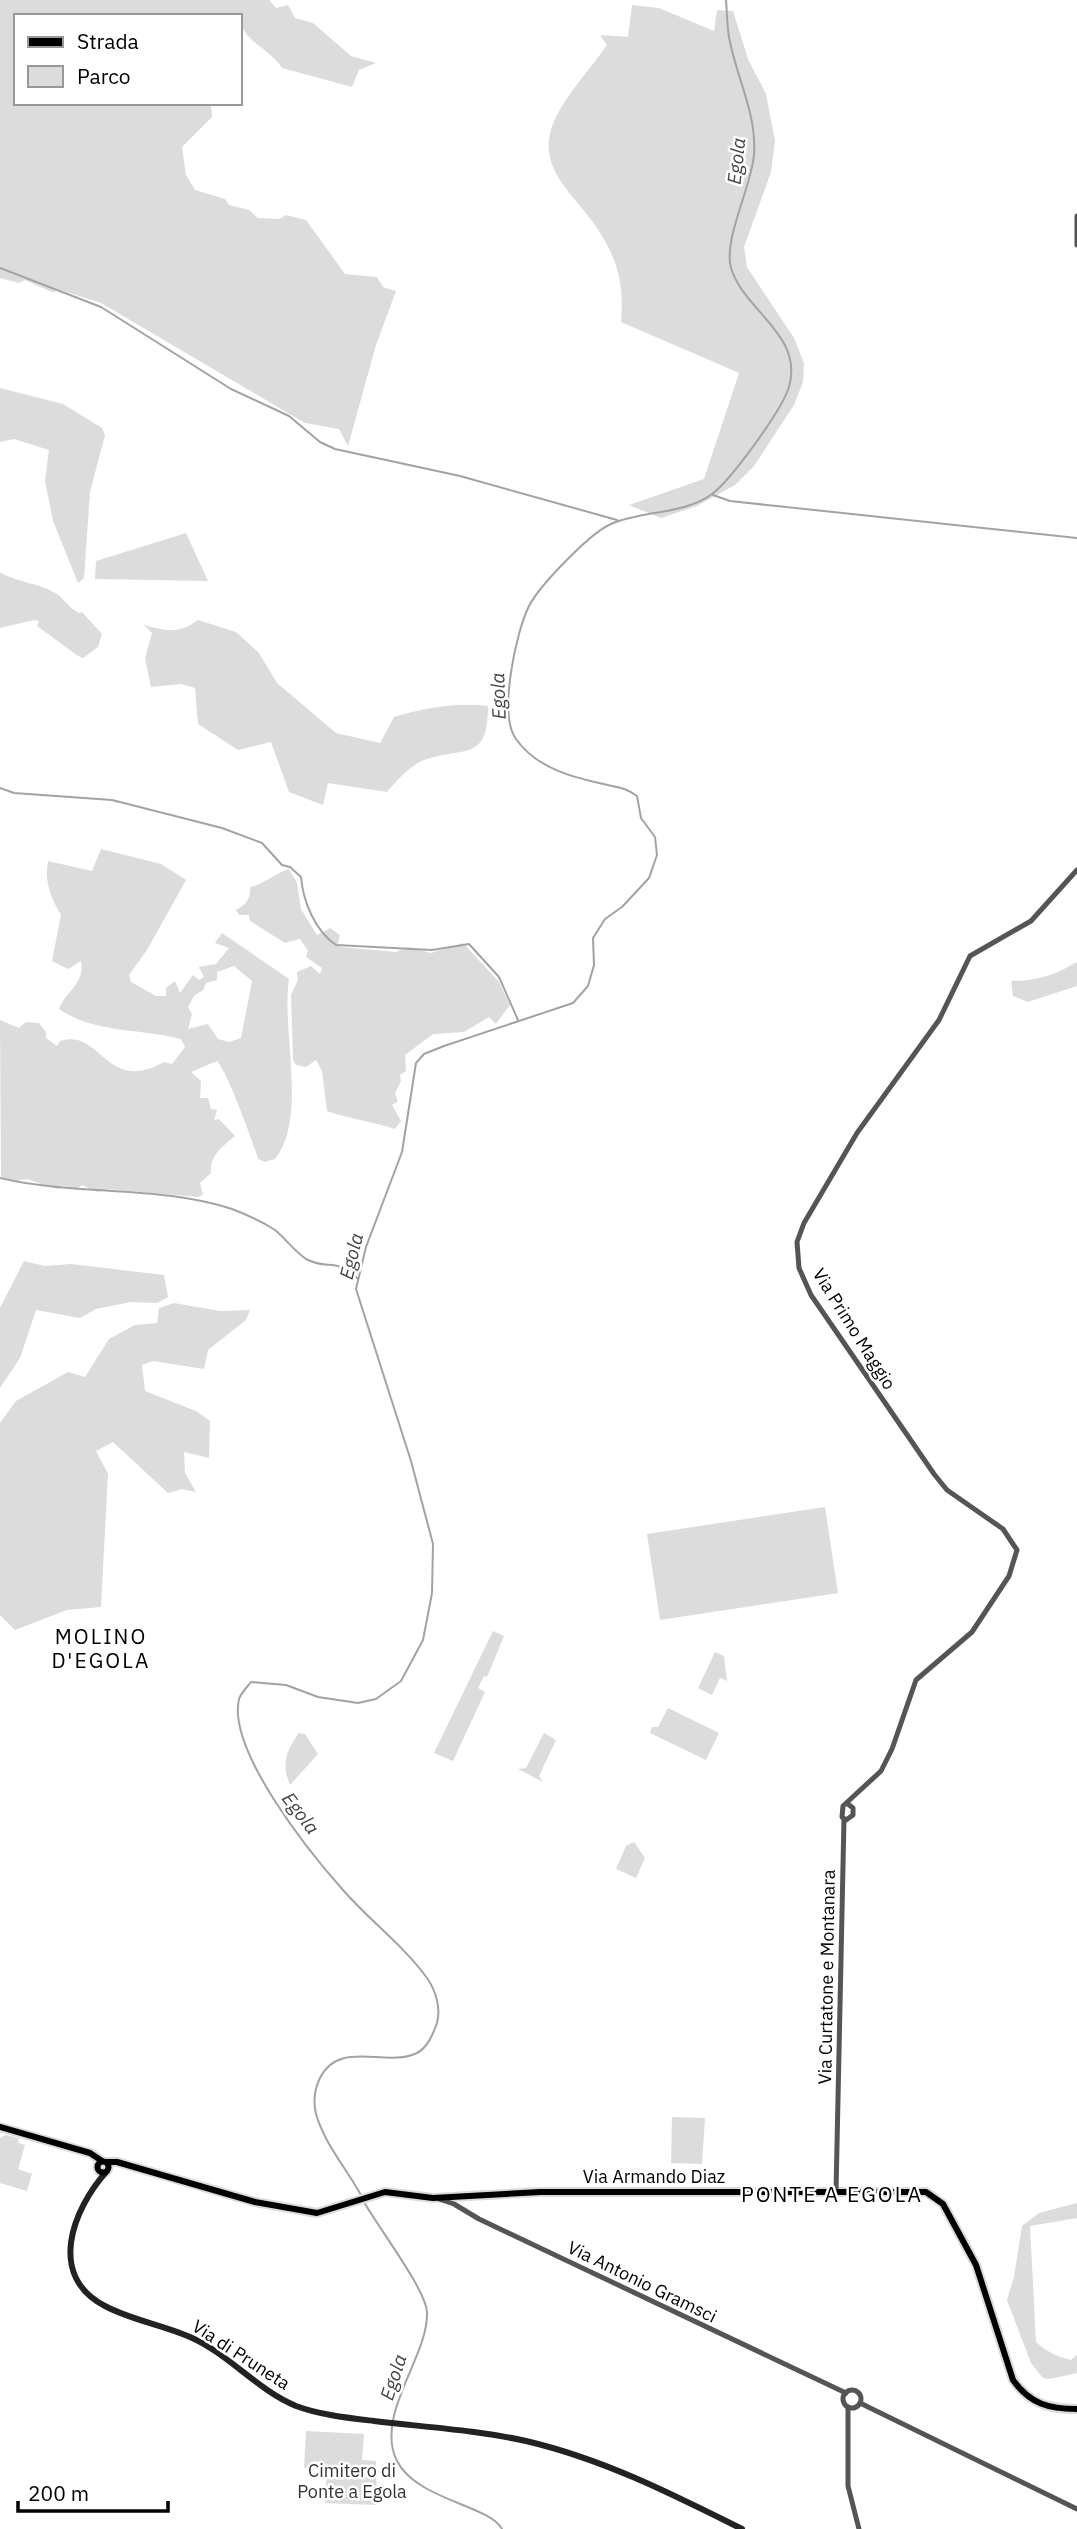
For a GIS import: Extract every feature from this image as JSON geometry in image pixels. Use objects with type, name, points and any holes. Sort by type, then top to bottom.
[{"type":"main road","points":[[0,2127],[96,2155],[103,2166]]},
{"type":"main road","name":"Via Armando Diaz","points":[[103,2166],[123,2164],[269,2206],[317,2213],[374,2194],[391,2192],[449,2198],[622,2191],[918,2192],[938,2198],[978,2270],[1013,2380],[1024,2394],[1038,2404],[1077,2409]]},
{"type":"main road","name":"Via di Pruneta","points":[[103,2166],[75,2224],[70,2243],[72,2266],[85,2292],[113,2309],[200,2341],[274,2395],[295,2405],[359,2419],[525,2441],[580,2457],[641,2480],[742,2529]]},
{"type":"street","points":[[1077,216],[1077,245]]},
{"type":"street","name":"Via Primo Maggio","points":[[850,1804],[885,1765],[916,1680],[972,1632],[1014,1566],[1017,1550],[1003,1529],[947,1490],[903,1430],[807,1287],[798,1262],[798,1238],[857,1132],[935,1027],[970,956],[1031,921],[1077,870]]},
{"type":"street","points":[[850,1804],[853,1815],[846,1820],[843,1806],[850,1804]]},
{"type":"street","name":"Via Curtatone e Montanara","points":[[836,2192],[843,1840],[846,1820]]},
{"type":"street","points":[[468,2212],[466,2200],[477,2195]]},
{"type":"street","name":"Via Antonio Gramsci","points":[[433,2198],[454,2204],[843,2395],[857,2392],[854,2406],[1077,2509]]},
{"type":"street","points":[[449,2198],[468,2212]]},
{"type":"street","points":[[843,2395],[854,2406],[850,2414],[848,2486],[859,2529]]},
{"type":"green space","points":[[0,0],[269,0],[276,8],[288,5],[295,18],[313,23],[351,56],[376,63],[359,70],[352,87],[282,68],[245,32],[242,14],[14,14],[14,105],[211,105],[212,117],[182,147],[186,175],[195,190],[225,199],[229,205],[249,210],[258,218],[279,219],[286,215],[306,220],[345,274],[377,277],[383,287],[396,291],[376,345],[348,446],[339,429],[305,423],[101,303],[57,289],[54,293],[25,280],[19,283],[0,278]]},
{"type":"green space","points":[[632,5],[659,8],[714,31],[717,10],[733,11],[748,59],[766,94],[775,141],[771,172],[744,247],[747,267],[794,338],[804,363],[803,382],[794,405],[754,466],[735,485],[697,506],[661,518],[629,505],[704,479],[739,373],[621,322],[622,297],[616,264],[599,231],[559,178],[552,165],[549,150],[550,133],[557,115],[607,45],[600,35],[628,37]]},
{"type":"green space","points":[[0,388],[63,404],[102,428],[105,435],[90,492],[84,578],[78,583],[53,521],[45,481],[49,450],[14,439],[0,442]]},
{"type":"green space","points":[[186,533],[208,581],[95,579],[96,561]]},
{"type":"green space","points":[[0,572],[52,591],[70,607],[82,612],[102,634],[98,647],[83,658],[78,656],[37,626],[39,621],[34,620],[0,628]]},
{"type":"green space","points":[[198,620],[236,632],[259,653],[277,683],[336,733],[380,743],[394,717],[440,707],[476,705],[488,706],[484,737],[471,749],[424,760],[404,774],[387,792],[328,783],[323,805],[289,792],[271,742],[238,750],[198,724],[195,688],[181,684],[151,687],[145,658],[152,633],[144,625],[172,630],[185,628]]},
{"type":"green space","points":[[101,849],[161,864],[186,880],[147,950],[129,975],[131,982],[156,996],[166,996],[166,988],[175,981],[180,993],[193,975],[199,980],[204,977],[199,967],[216,964],[229,948],[215,943],[222,933],[289,979],[287,1000],[292,1097],[285,1142],[275,1159],[265,1162],[258,1159],[233,1092],[217,1061],[191,1072],[201,1081],[200,1098],[208,1098],[211,1109],[217,1110],[214,1120],[219,1119],[235,1136],[215,1156],[211,1173],[200,1183],[203,1195],[198,1197],[108,1189],[97,1192],[82,1185],[76,1189],[63,1186],[57,1189],[27,1179],[16,1181],[1,1177],[0,1020],[19,1028],[26,1022],[39,1023],[46,1032],[46,1038],[57,1046],[60,1041],[86,1043],[116,1066],[129,1071],[144,1070],[164,1062],[172,1064],[185,1047],[181,1039],[103,1027],[73,1017],[59,1009],[78,982],[81,961],[68,969],[52,961],[61,915],[49,889],[48,861],[92,871]],"holes":[[[234,966],[252,981],[241,1038],[229,1042],[218,1039],[208,1024],[188,1029],[192,1014],[188,1007],[206,983],[217,980],[217,972]]]},
{"type":"green space","points":[[289,869],[297,883],[301,909],[317,935],[330,928],[340,935],[338,943],[341,947],[396,952],[408,947],[431,953],[463,943],[499,982],[510,1005],[496,1024],[489,1017],[464,1032],[433,1034],[405,1055],[406,1071],[400,1075],[401,1081],[395,1093],[398,1101],[392,1105],[401,1121],[395,1129],[327,1111],[322,1071],[316,1060],[306,1067],[296,1065],[293,1060],[291,995],[298,980],[297,972],[311,966],[320,974],[322,968],[306,957],[308,951],[300,939],[285,943],[250,921],[249,915],[239,915],[236,910],[247,901],[250,887]]},
{"type":"green space","points":[[1077,962],[1077,986],[1028,1002],[1013,996],[1011,981],[1046,976]]},
{"type":"green space","points":[[24,1261],[45,1266],[71,1264],[164,1275],[168,1297],[157,1303],[131,1302],[96,1309],[80,1318],[36,1310],[20,1358],[0,1388],[0,1308]]},
{"type":"green space","points":[[174,1303],[220,1311],[250,1310],[246,1320],[208,1350],[204,1369],[153,1361],[142,1365],[145,1391],[196,1411],[210,1421],[209,1458],[184,1452],[185,1473],[196,1492],[182,1489],[168,1493],[113,1442],[96,1451],[108,1474],[101,1607],[67,1610],[15,1630],[0,1615],[0,1423],[16,1401],[68,1372],[85,1377],[109,1339],[135,1325],[157,1323],[159,1308]]},
{"type":"green space","points":[[825,1507],[838,1593],[660,1620],[647,1534]]},
{"type":"green space","points":[[493,1631],[504,1636],[487,1677],[484,1676],[478,1688],[485,1692],[453,1761],[434,1753]]},
{"type":"green space","points":[[715,1652],[724,1656],[727,1681],[720,1678],[712,1695],[698,1688]]},
{"type":"green space","points":[[668,1708],[719,1733],[706,1760],[650,1733],[652,1727],[658,1727]]},
{"type":"green space","points":[[299,1733],[305,1734],[318,1754],[290,1785],[286,1758]]},
{"type":"green space","points":[[544,1733],[556,1740],[539,1776],[543,1782],[518,1769],[526,1768]]},
{"type":"green space","points":[[634,1842],[645,1858],[636,1878],[616,1869],[626,1846]]},
{"type":"green space","points":[[672,2117],[705,2118],[702,2164],[671,2163]]},
{"type":"green space","points":[[5,2135],[19,2138],[18,2143],[25,2145],[18,2169],[32,2174],[27,2191],[0,2183],[0,2138]]},
{"type":"green space","points":[[1077,2203],[1077,2218],[1030,2226],[1036,2342],[1048,2351],[1071,2360],[1077,2355],[1077,2373],[1043,2378],[1031,2363],[1007,2300],[1014,2277],[1022,2226],[1039,2213]]},
{"type":"green space","name":"Cimitero di Ponte a Egola","points":[[306,2431],[364,2434],[362,2460],[376,2461],[377,2505],[325,2503],[327,2469],[304,2468]]},
{"type":"waterway","name":"Egola","points":[[362,2197],[320,2125],[315,2105],[318,2082],[328,2066],[339,2060],[364,2056],[405,2057],[417,2053],[430,2040],[437,2023],[437,2000],[430,1983],[418,1966],[343,1890],[311,1852],[274,1800],[246,1745],[239,1720],[239,1699],[251,1682],[286,1685],[318,1697],[358,1703],[376,1699],[401,1681],[423,1640],[432,1593],[433,1544],[411,1461],[356,1289],[366,1247],[402,1152],[416,1063],[424,1054],[444,1046],[573,1003],[588,986],[594,965],[593,938],[605,919],[622,907],[649,878],[657,855],[655,837],[641,818],[637,796],[630,791],[557,771],[525,749],[516,739],[511,727],[509,693],[514,653],[524,618],[529,606],[554,573],[579,548],[611,524],[636,516],[689,506],[712,494],[755,444],[789,387],[791,369],[781,338],[748,297],[731,268],[731,243],[752,168],[754,140],[749,110],[732,52],[726,0]]},
{"type":"waterway","points":[[0,268],[101,307],[231,389],[289,416],[320,442],[335,449],[460,476],[617,520]]},
{"type":"waterway","points":[[713,495],[730,501],[1077,538]]},
{"type":"waterway","points":[[0,788],[14,793],[112,800],[222,828],[262,843],[282,865],[290,867],[301,877],[311,915],[322,932],[336,945],[432,950],[469,944],[499,977],[518,1020]]},
{"type":"waterway","points":[[0,1178],[58,1187],[146,1193],[232,1209],[275,1230],[306,1259],[343,1268],[358,1279]]},
{"type":"waterway","name":"Egola","points":[[364,2202],[419,2289],[427,2312],[420,2347],[392,2424],[392,2443],[397,2461],[420,2485],[483,2514],[502,2529]]},
{"type":"district","name":"MOLINO D'EGOLA","points":[[101,1649]]},
{"type":"district","name":"PONTE A EGOLA","points":[[832,2195]]}]
